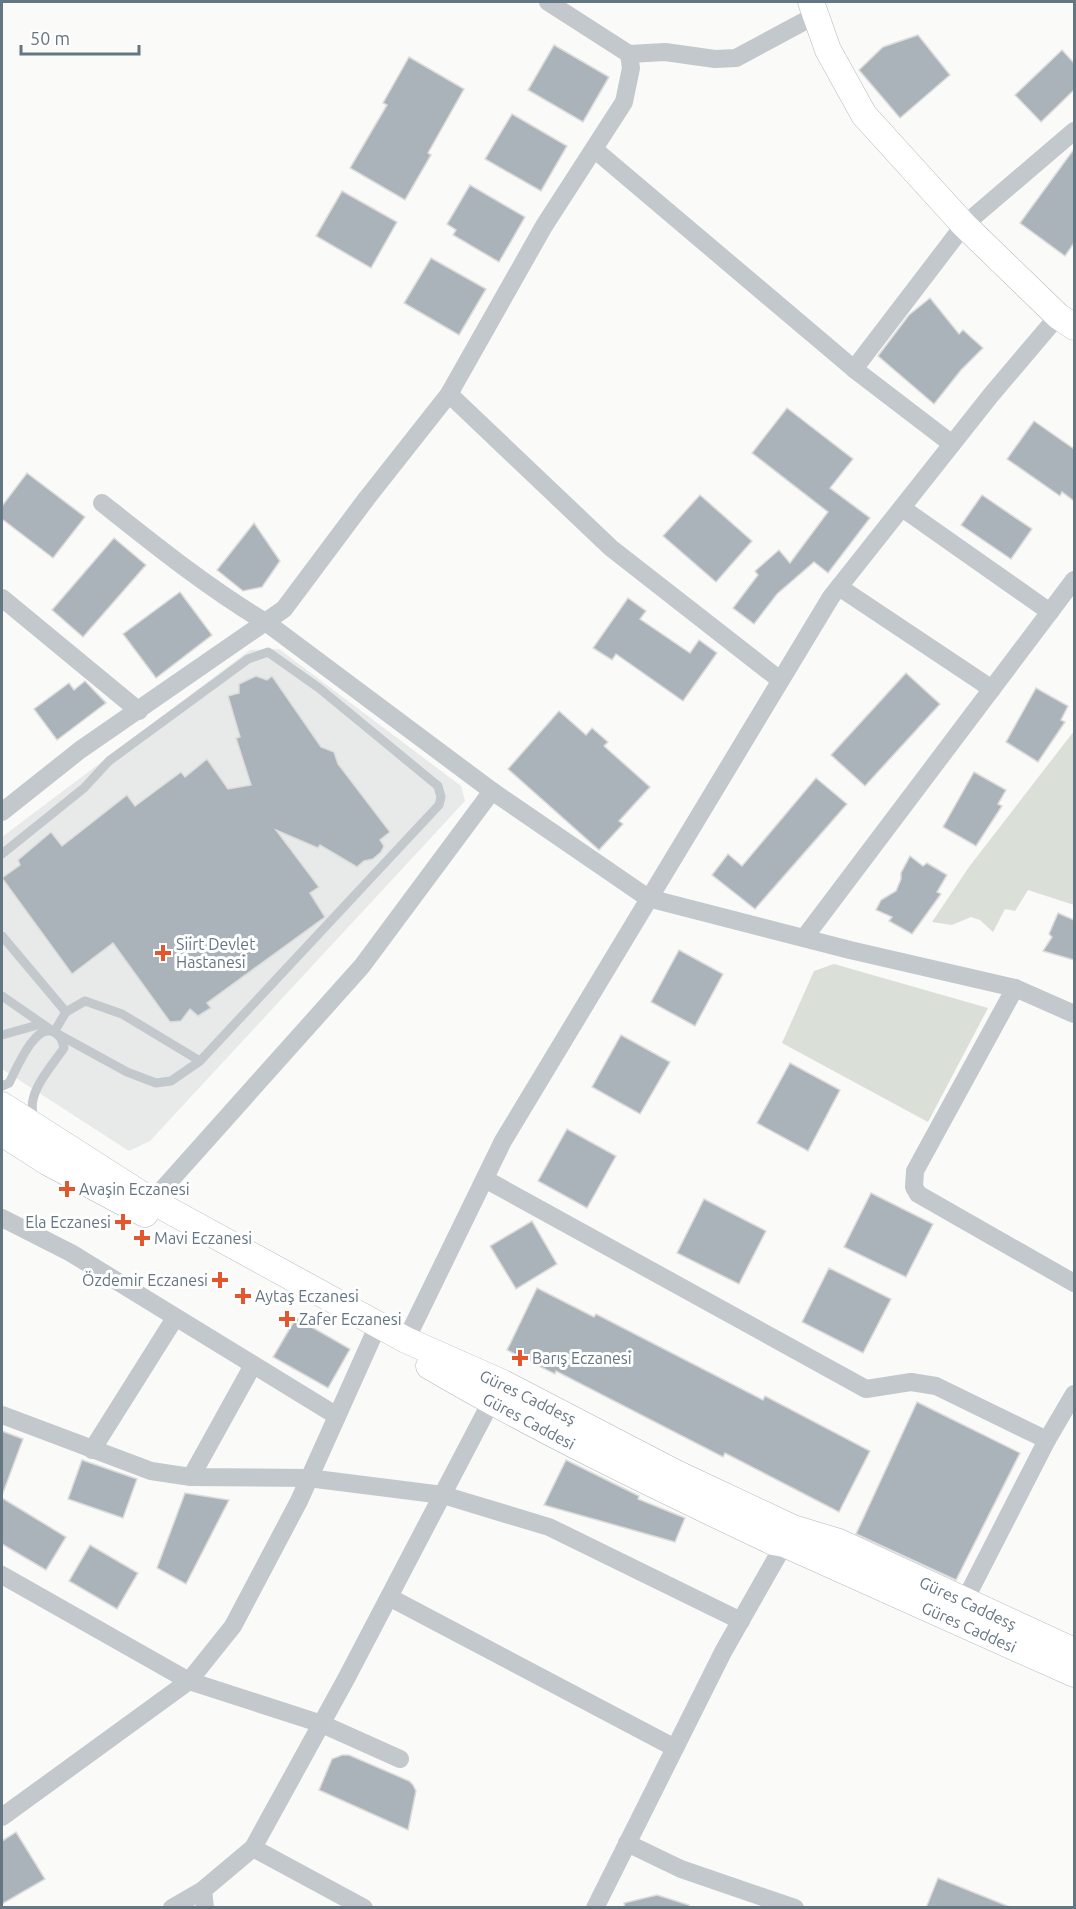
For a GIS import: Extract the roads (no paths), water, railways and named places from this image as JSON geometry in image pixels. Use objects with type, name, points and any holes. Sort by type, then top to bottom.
[{"type":"street","points":[[406,1340],[503,1141],[780,680],[839,587],[952,444],[1066,322],[964,225],[864,115],[828,50],[813,8],[736,58],[715,59],[665,52],[628,54],[548,2]]},
{"type":"street","points":[[2,812],[80,750],[267,623],[284,609],[449,394],[544,226],[624,102],[631,68],[628,54]]},
{"type":"street","points":[[854,369],[964,225],[1074,131]]},
{"type":"street","points":[[594,149],[854,369],[952,444]]},
{"type":"street","points":[[449,394],[611,548],[780,680]]},
{"type":"street","points":[[102,503],[162,551],[238,606],[267,623],[492,791],[648,898],[1015,988],[1074,1014]]},
{"type":"street","points":[[902,508],[1050,612]]},
{"type":"street","points":[[804,938],[1074,580]]},
{"type":"street","points":[[839,587],[992,689]]},
{"type":"street","points":[[2,598],[139,711]]},
{"type":"street","points":[[152,1201],[362,966],[492,791]]},
{"type":"street","points":[[1015,988],[915,1171],[914,1187],[918,1194],[981,1232],[1074,1283]]},
{"type":"street","name":"Güres Caddesş","points":[[2,1105],[152,1201],[375,1331],[406,1340],[503,1383],[676,1473],[789,1536],[839,1542],[964,1602],[1074,1651]]},
{"type":"street","name":"Güres Caddesi","points":[[2,1133],[47,1162],[375,1331],[491,1402],[641,1479],[773,1542],[789,1536],[1074,1674]]},
{"type":"street","points":[[485,1179],[866,1389],[911,1382],[936,1386],[1047,1440]]},
{"type":"street","points":[[2,1218],[71,1253],[337,1416]]},
{"type":"street","points":[[92,1450],[175,1318]]},
{"type":"street","points":[[2,1817],[189,1681],[233,1626],[299,1501],[375,1331]]},
{"type":"street","points":[[191,1477],[253,1365]]},
{"type":"street","points":[[964,1602],[1047,1440],[1074,1394]]},
{"type":"street","points":[[172,1908],[204,1899],[253,1848],[322,1724],[491,1402]]},
{"type":"street","points":[[2,1415],[151,1471],[191,1477],[308,1478],[443,1495],[549,1527],[741,1621]]},
{"type":"street","points":[[595,1908],[741,1621],[789,1536]]},
{"type":"street","points":[[2,1575],[189,1681],[322,1724],[399,1759]]},
{"type":"street","points":[[389,1597],[675,1748]]},
{"type":"street","points":[[627,1843],[681,1869],[770,1904],[795,1908]]},
{"type":"street","points":[[253,1848],[364,1908]]},
{"type":"lane","points":[[2,854],[84,788],[110,760],[248,659],[268,652],[319,688],[438,786],[441,797],[439,805],[200,1062],[171,1081],[156,1083],[127,1071],[54,1032],[2,996]]},
{"type":"lane","points":[[2,936],[66,1012]]},
{"type":"lane","points":[[54,1032],[66,1012],[85,1000],[131,1019],[200,1062]]},
{"type":"lane","points":[[2,1035],[41,1024]]},
{"type":"lane","points":[[2,1086],[9,1083],[36,1035],[45,1030],[54,1032],[62,1040],[64,1048],[32,1098],[31,1109],[38,1128]]},
{"type":"place","name":"Siirt Devlet Hastanesi","points":[[163,953]]},
{"type":"place","name":"Avaşin Eczanesi","points":[[67,1189]]},
{"type":"place","name":"Ela Eczanesi","points":[[123,1222]]},
{"type":"place","name":"Mavi Eczanesi","points":[[142,1238]]},
{"type":"place","name":"Özdemir Eczanesi","points":[[220,1280]]},
{"type":"place","name":"Aytaş Eczanesi","points":[[243,1296]]},
{"type":"place","name":"Zafer Eczanesi","points":[[287,1319]]},
{"type":"place","name":"Barış Eczanesi","points":[[520,1358]]}]
